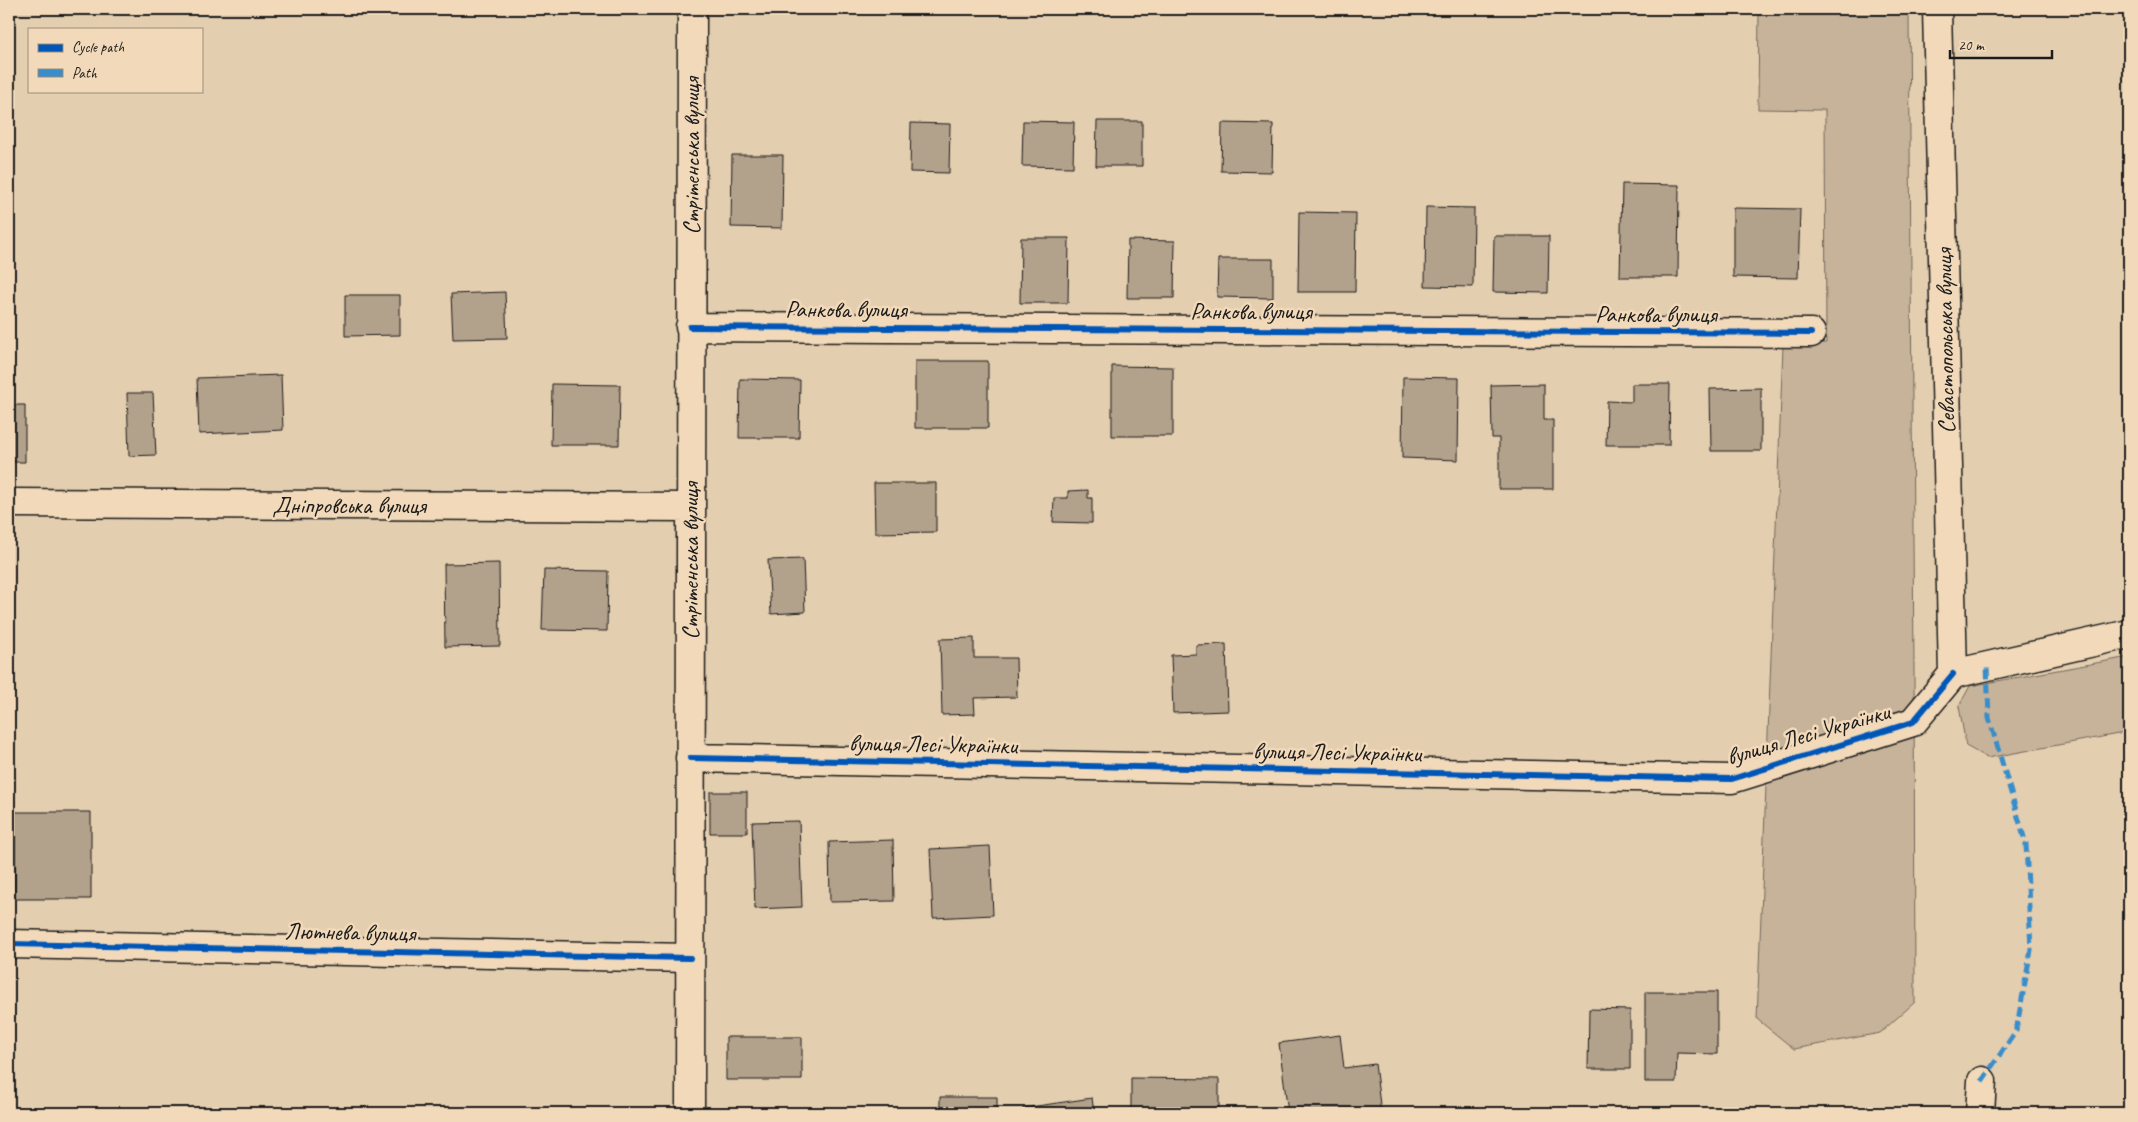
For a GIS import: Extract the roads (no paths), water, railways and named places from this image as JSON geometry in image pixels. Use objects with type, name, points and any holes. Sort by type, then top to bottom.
[{"type":"street","name":"Стрітенська вулиця","points":[[690,1113],[692,9]]},
{"type":"street","name":"Севастопольська вулиця","points":[[1937,9],[1952,674]]},
{"type":"street","name":"Ранкова вулиця","points":[[690,327],[1811,333]]},
{"type":"street","name":"Дніпровська вулиця","points":[[9,502],[690,508]]},
{"type":"street","points":[[1952,674],[2129,634]]},
{"type":"street","name":"вулиця Лесі Українки","points":[[690,758],[1732,779],[1913,722],[1952,674]]},
{"type":"street","name":"Лютнева вулиця","points":[[9,944],[690,958]]},
{"type":"street","points":[[1980,1113],[1982,1081]]}]
